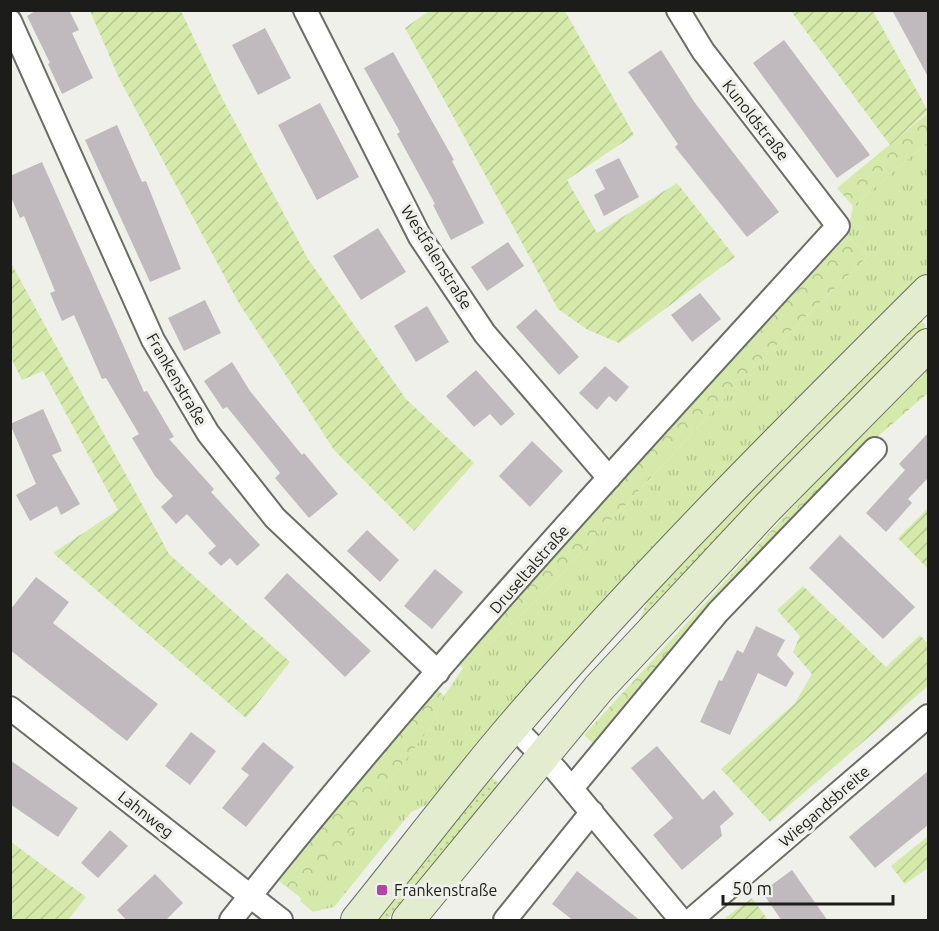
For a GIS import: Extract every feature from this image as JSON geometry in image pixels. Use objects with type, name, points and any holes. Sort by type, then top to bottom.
[{"type":"main road","points":[[357,921],[513,726],[707,514],[928,291]]},
{"type":"main road","points":[[408,921],[599,688],[767,508],[928,345]]},
{"type":"street","name":"Westfalenstraße","points":[[305,10],[420,237],[485,334],[609,478]]},
{"type":"street","name":"Kunoldstraße","points":[[678,10],[703,51],[838,226]]},
{"type":"street","name":"Frankenstraße","points":[[10,21],[153,339],[208,433],[275,518],[438,672]]},
{"type":"street","name":"Druseltalstraße","points":[[231,921],[438,672],[609,478],[838,226]]},
{"type":"street","points":[[572,788],[718,612],[875,449]]},
{"type":"street","name":"Lahnweg","points":[[10,708],[281,921]]},
{"type":"street","name":"Wiegandsbreite","points":[[691,921],[928,716]]},
{"type":"street","points":[[513,726],[572,788],[681,921]]},
{"type":"street","points":[[506,921],[592,812]]},
{"type":"green space","points":[[90,11],[181,11],[223,100],[308,259],[406,399],[474,463],[414,531],[334,450],[237,300],[119,78]]},
{"type":"green space","points":[[429,11],[565,11],[634,135],[567,180],[597,233],[677,183],[735,257],[619,343],[588,330],[558,309],[405,28]]},
{"type":"green space","points":[[791,11],[873,11],[928,111],[890,145]]},
{"type":"green space","points":[[928,113],[928,142],[853,206],[837,188]]},
{"type":"green space","points":[[928,142],[928,272],[747,455],[431,803],[411,812],[334,907],[313,912],[300,901],[431,726],[444,696],[463,668],[538,599],[750,371],[868,256],[847,236],[853,206]]},
{"type":"green space","points":[[847,236],[868,256],[750,371],[538,599],[463,668],[454,662]]},
{"type":"green space","points":[[11,263],[169,554],[290,662],[246,718],[53,553],[118,510],[43,371],[22,380],[11,358]]},
{"type":"green space","points":[[920,318],[926,326],[638,623],[650,596],[759,480]]},
{"type":"green space","points":[[928,369],[928,393],[876,438],[595,745],[584,735],[823,474]]},
{"type":"green space","points":[[928,508],[928,569],[898,538]]},
{"type":"green space","points":[[803,586],[886,667],[920,635],[928,644],[928,686],[770,822],[721,769],[795,703],[812,674],[793,652],[800,636],[777,610]]},
{"type":"green space","points":[[434,687],[444,696],[431,726],[302,899],[279,881]]},
{"type":"green space","points":[[491,777],[499,783],[387,920],[375,920]]},
{"type":"green space","points":[[928,836],[928,868],[905,884],[891,866]]},
{"type":"green space","points":[[11,842],[86,897],[68,920],[11,920]]},
{"type":"green space","points":[[752,898],[768,920],[727,920],[725,918]]},
{"type":"building","points":[[37,10],[69,10],[79,30],[72,33],[93,78],[62,94],[27,16]]},
{"type":"building","points":[[892,10],[928,10],[928,77],[912,47]]},
{"type":"building","points":[[265,28],[291,78],[258,95],[232,45]]},
{"type":"building","points":[[784,40],[870,155],[837,178],[753,63]]},
{"type":"building","points":[[661,50],[695,103],[779,212],[747,237],[675,147],[678,144],[628,72]]},
{"type":"building","points":[[393,52],[454,160],[452,161],[484,223],[451,240],[433,205],[435,204],[397,134],[400,132],[364,68]]},
{"type":"building","points":[[320,103],[359,177],[317,200],[278,125]]},
{"type":"building","points":[[117,125],[142,182],[146,181],[181,269],[150,282],[85,140]]},
{"type":"building","points":[[619,158],[639,197],[604,216],[594,195],[605,189],[595,170]]},
{"type":"building","points":[[42,162],[144,392],[147,391],[174,437],[169,439],[214,489],[211,492],[260,545],[237,566],[230,558],[221,566],[208,553],[216,546],[187,514],[176,524],[161,507],[173,496],[155,476],[132,438],[139,434],[106,378],[102,379],[74,315],[62,321],[50,293],[55,291],[24,216],[20,218],[10,195],[10,176]]},
{"type":"building","points":[[378,228],[406,272],[361,300],[333,256]]},
{"type":"building","points":[[508,242],[524,266],[487,291],[471,267]]},
{"type":"building","points":[[700,293],[721,319],[692,342],[671,315]]},
{"type":"building","points":[[205,300],[221,333],[184,351],[168,318]]},
{"type":"building","points":[[427,306],[449,342],[416,362],[394,326]]},
{"type":"building","points":[[536,309],[579,357],[559,375],[516,327]]},
{"type":"building","points":[[232,362],[250,391],[302,455],[304,453],[338,494],[309,518],[275,478],[280,473],[227,407],[223,409],[204,381]]},
{"type":"building","points":[[605,366],[629,387],[616,402],[609,396],[597,410],[579,393]]},
{"type":"building","points":[[476,370],[515,414],[501,426],[490,414],[474,427],[446,396]]},
{"type":"building","points":[[43,409],[62,451],[52,455],[80,504],[61,515],[57,506],[30,521],[16,495],[36,484],[10,424]]},
{"type":"building","points":[[928,433],[928,478],[908,499],[912,503],[886,532],[866,513],[905,470],[899,464]]},
{"type":"building","points":[[532,441],[563,471],[530,507],[499,476]]},
{"type":"building","points":[[367,530],[399,560],[380,582],[347,551]]},
{"type":"building","points":[[840,535],[915,607],[883,639],[809,568]]},
{"type":"building","points":[[435,569],[463,592],[432,629],[404,606]]},
{"type":"building","points":[[287,573],[371,651],[345,677],[264,598]]},
{"type":"building","points":[[36,577],[69,602],[53,623],[158,704],[127,741],[10,650],[10,610]]},
{"type":"building","points":[[756,626],[785,640],[777,655],[794,673],[786,687],[758,673],[730,735],[700,722],[719,680],[722,681],[737,650],[743,653]]},
{"type":"building","points":[[191,732],[216,751],[190,785],[165,766]]},
{"type":"building","points":[[263,742],[294,767],[246,827],[222,808],[249,775],[241,769]]},
{"type":"building","points":[[657,746],[703,800],[714,790],[734,814],[720,826],[722,836],[682,870],[653,835],[673,818],[631,768]]},
{"type":"building","points":[[10,760],[78,808],[58,837],[10,804]]},
{"type":"building","points":[[928,771],[928,825],[875,868],[849,837]]},
{"type":"building","points":[[110,830],[128,846],[98,878],[81,863]]},
{"type":"building","points":[[792,870],[828,921],[782,921],[762,892]]},
{"type":"building","points":[[577,871],[641,921],[574,921],[552,904]]},
{"type":"building","points":[[155,874],[183,903],[165,921],[127,921],[117,910]]},
{"type":"place","name":"Frankenstraße","points":[[382,890]]}]
